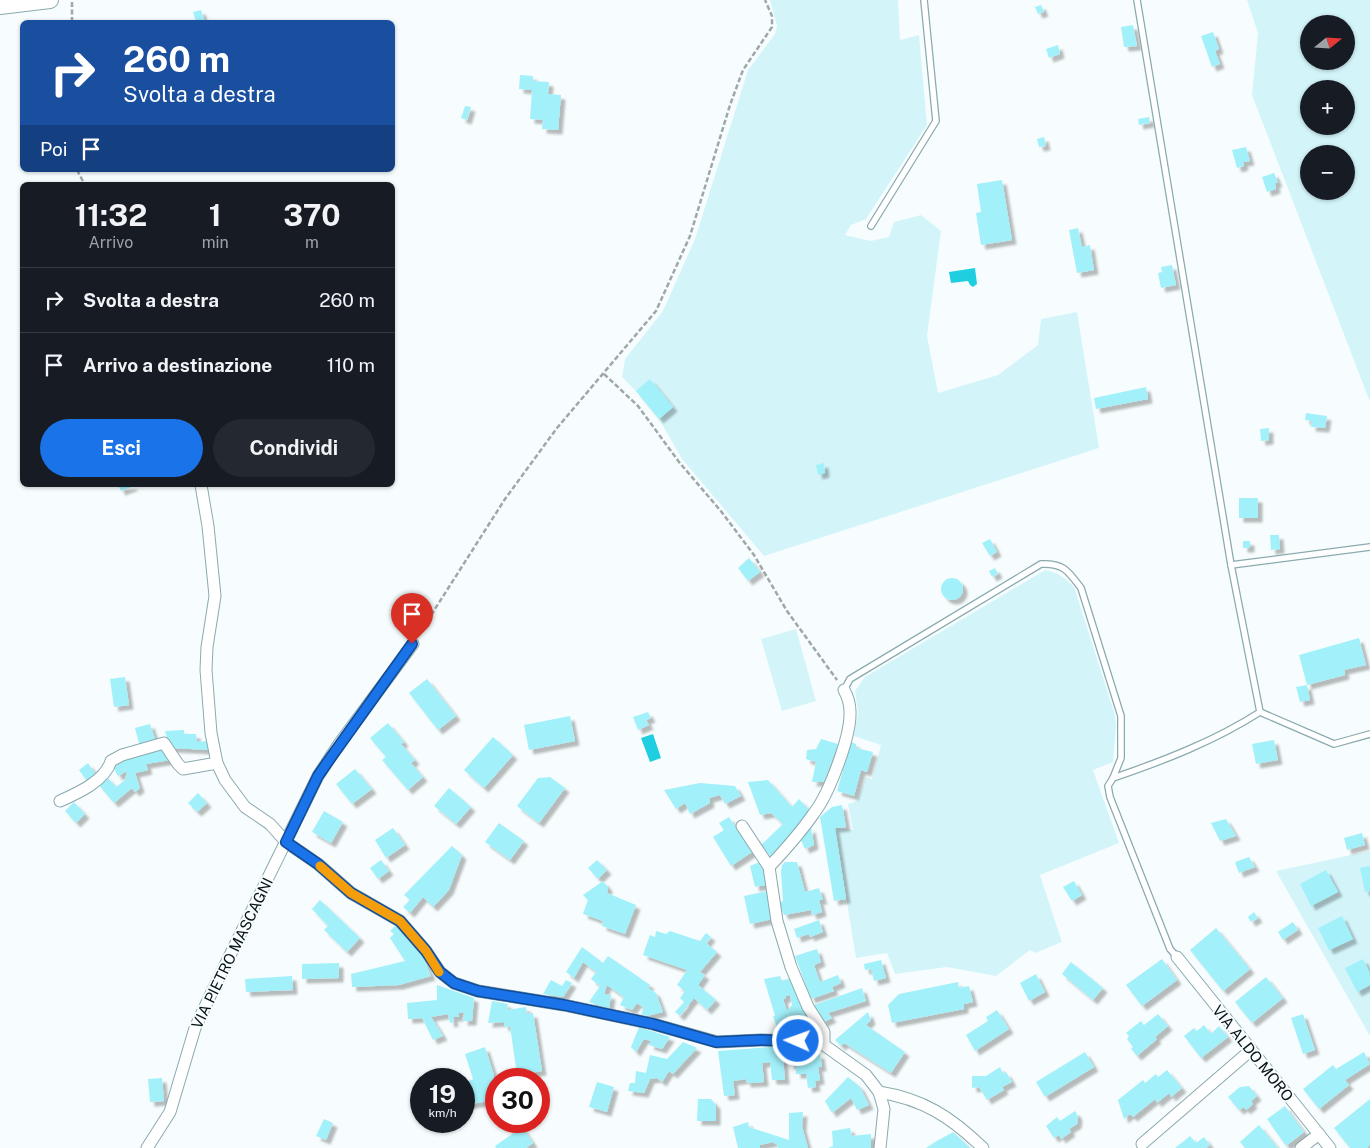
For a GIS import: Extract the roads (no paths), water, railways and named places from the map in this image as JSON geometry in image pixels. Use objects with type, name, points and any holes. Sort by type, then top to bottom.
[{"type":"main road","points":[[0,6],[48,0]]},
{"type":"street","points":[[200,487],[208,526],[215,596],[207,647],[206,670],[211,733],[217,763],[225,780],[245,807],[270,824],[286,842],[318,864],[351,893],[400,921],[426,951],[440,972],[454,983],[478,991],[564,1005],[653,1024],[716,1042],[798,1041],[824,1045],[866,1075],[879,1092],[884,1109],[880,1148]]},
{"type":"street","name":"VIA PIETRO MASCAGNI","points":[[147,1148],[170,1112],[195,1028],[318,776],[412,644]]},
{"type":"street","points":[[769,867],[815,813],[828,792],[844,743],[850,714],[849,701],[844,690]]},
{"type":"street","points":[[60,802],[80,792],[100,777],[108,769],[111,761],[122,755],[164,743],[183,769],[217,763]]},
{"type":"street","points":[[742,826],[769,867],[777,921],[791,967],[808,1007],[824,1032],[824,1045]]},
{"type":"street","name":"VIA ALDO MORO","points":[[1177,957],[1330,1148]]},
{"type":"street","points":[[1142,1144],[1250,1050]]},
{"type":"street","points":[[879,1092],[900,1096],[939,1112],[966,1132],[982,1148]]},
{"type":"street","points":[[1301,1148],[1319,1134]]},
{"type":"lane","points":[[872,226],[936,121],[924,0]]},
{"type":"lane","points":[[1137,0],[1232,565],[1260,712]]},
{"type":"lane","points":[[1232,565],[1370,547]]},
{"type":"lane","points":[[844,690],[850,678],[1041,564],[1055,564],[1068,572],[1081,588],[1121,716],[1121,758],[1108,786],[1110,797],[1170,949],[1177,957]]},
{"type":"lane","points":[[1260,712],[1334,744],[1370,734]]},
{"type":"lane","points":[[1113,778],[1181,752],[1260,712]]},
{"type":"water","points":[[975,268],[977,284],[973,287],[968,281],[951,283],[949,272]]},
{"type":"water","points":[[653,734],[661,758],[650,762],[641,738]]}]
